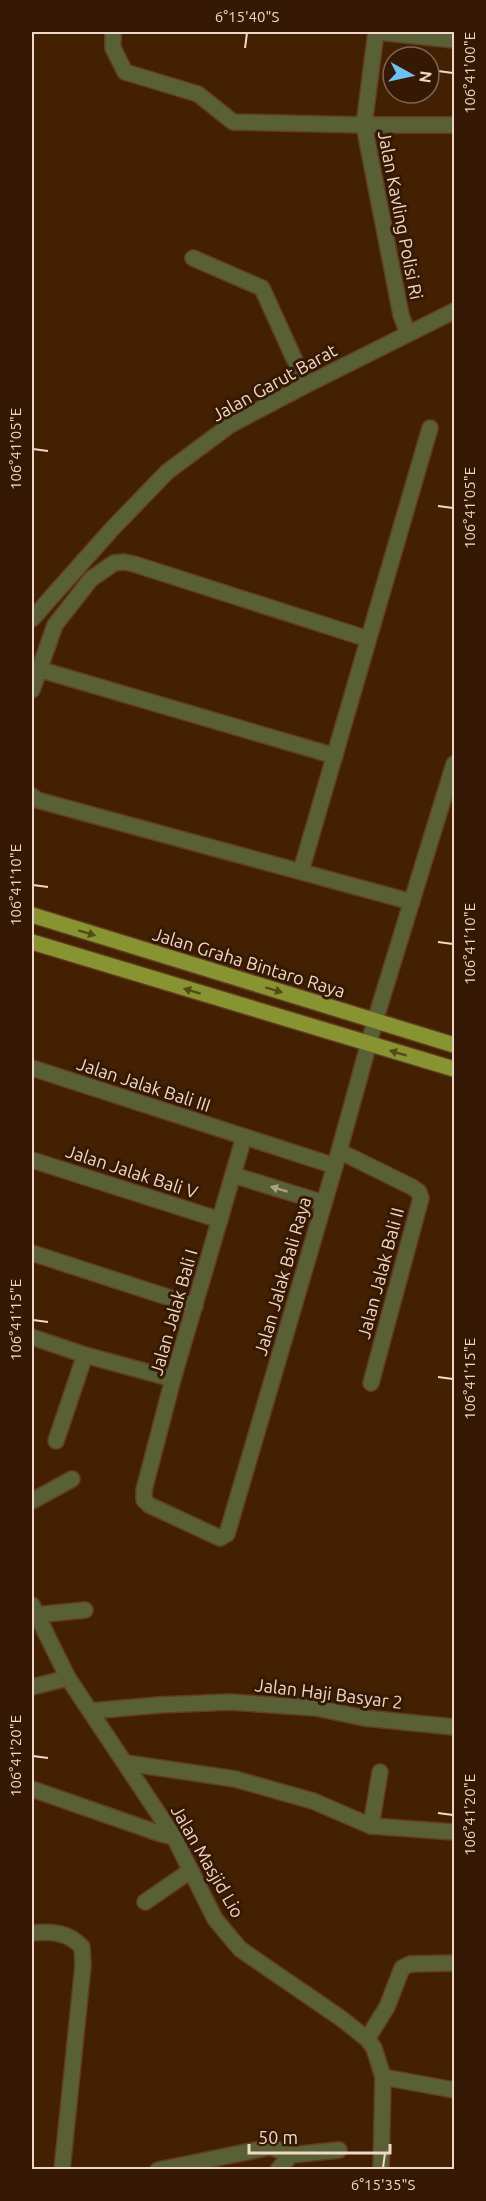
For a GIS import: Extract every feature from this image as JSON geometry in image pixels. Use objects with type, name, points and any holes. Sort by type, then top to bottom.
[{"type":"main road","name":"Jalan Graha Bintaro Raya","points":[[32,915],[454,1045]]},
{"type":"main road","points":[[32,942],[454,1069]]},
{"type":"main road","points":[[162,981],[168,958]]},
{"type":"street","points":[[113,32],[113,48],[125,72],[198,94],[233,122],[454,125]]},
{"type":"street","points":[[376,32],[454,40]]},
{"type":"street","name":"Jalan Kavling Polisi Ri","points":[[376,32],[364,125],[402,315],[408,334]]},
{"type":"street","points":[[193,258],[262,288],[306,385]]},
{"type":"street","name":"Jalan Garut Barat","points":[[32,619],[167,472],[230,425],[454,311]]},
{"type":"street","points":[[301,871],[430,428]]},
{"type":"street","points":[[32,690],[56,625],[91,579],[114,563],[124,562],[368,639]]},
{"type":"street","points":[[38,669],[335,756]]},
{"type":"street","name":"Jalan Jalak Bali Raya","points":[[144,1500],[149,1505],[220,1538],[227,1534],[368,1044],[454,764]]},
{"type":"street","points":[[32,796],[37,800],[412,902]]},
{"type":"street","name":"Jalan Jalak Bali III","points":[[32,1068],[244,1137],[337,1158]]},
{"type":"street","name":"Jalan Jalak Bali I","points":[[144,1500],[144,1490],[173,1379],[244,1137]]},
{"type":"street","name":"Jalan Jalak Bali II","points":[[337,1158],[412,1187],[419,1192],[421,1198],[371,1383]]},
{"type":"street","name":"Jalan Jalak Bali V","points":[[32,1160],[220,1220]]},
{"type":"street","points":[[233,1175],[324,1203]]},
{"type":"street","points":[[32,1253],[195,1306]]},
{"type":"street","points":[[32,1336],[85,1355],[173,1379]]},
{"type":"street","points":[[56,1441],[85,1355]]},
{"type":"street","points":[[32,1501],[72,1479]]},
{"type":"street","points":[[34,1610],[85,1610]]},
{"type":"street","name":"Jalan Masjid Lio","points":[[34,1610],[68,1677],[174,1837],[215,1919],[240,1949],[342,2019],[367,2039],[374,2048],[383,2077],[381,2169]]},
{"type":"street","points":[[32,1687],[68,1677]]},
{"type":"street","name":"Jalan Haji Basyar 2","points":[[91,1711],[230,1702],[316,1708],[364,1718],[454,1727]]},
{"type":"street","points":[[126,1763],[235,1779],[313,1801],[372,1826],[454,1832]]},
{"type":"street","points":[[372,1826],[380,1772]]},
{"type":"street","points":[[32,1789],[174,1837]]},
{"type":"street","points":[[145,1902],[190,1871]]},
{"type":"street","points":[[32,1934],[49,1932],[64,1934],[75,1939],[82,1947],[83,1966],[62,2169]]},
{"type":"street","points":[[367,2039],[387,2007],[402,1968],[410,1964],[454,1963]]},
{"type":"street","points":[[383,2077],[454,2090]]},
{"type":"street","points":[[158,2169],[271,2147],[291,2155],[339,2150]]},
{"type":"street","points":[[278,2169],[291,2155]]}]
